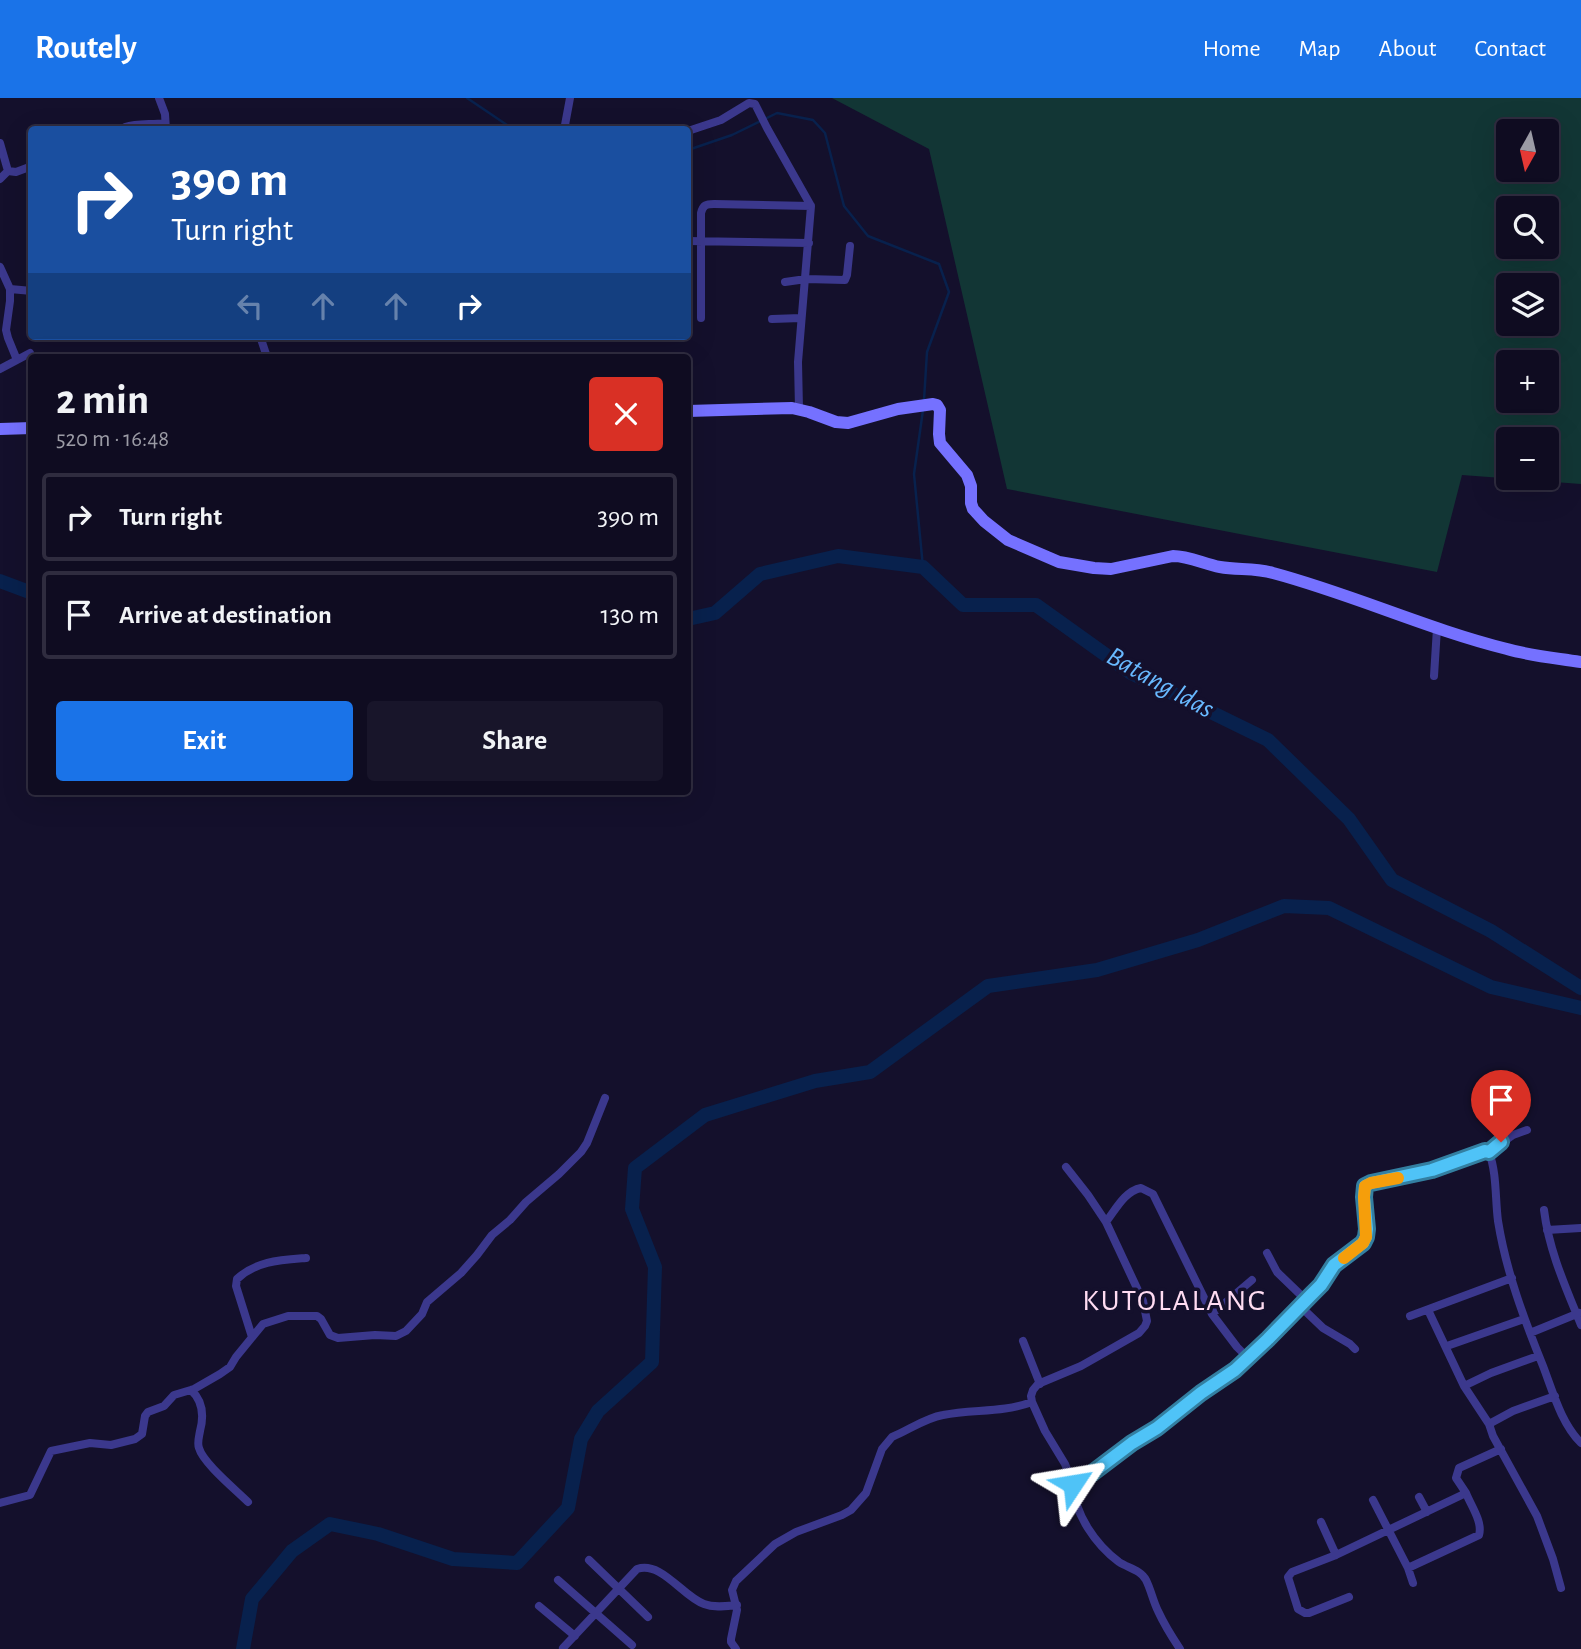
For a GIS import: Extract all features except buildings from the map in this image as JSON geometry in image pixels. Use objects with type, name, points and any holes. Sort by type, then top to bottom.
[{"type":"street","points":[[130,126],[165,126],[165,114],[159,98]]},
{"type":"street","points":[[566,126],[570,98]]},
{"type":"street","points":[[691,130],[721,120],[749,103],[755,104],[811,206],[797,383],[799,409]]},
{"type":"street","points":[[0,143],[8,172]]},
{"type":"street","points":[[0,178],[8,172],[28,168]]},
{"type":"street","points":[[701,318],[701,214],[705,205],[811,206]]},
{"type":"street","points":[[691,241],[809,243]]},
{"type":"street","points":[[785,282],[806,279],[845,280],[849,246]]},
{"type":"street","points":[[0,267],[10,289],[6,330],[17,360]]},
{"type":"street","points":[[10,289],[28,291]]},
{"type":"street","points":[[772,319],[802,318]]},
{"type":"street","points":[[0,369],[28,354]]},
{"type":"street","points":[[691,411],[799,409],[836,422],[848,423],[909,408],[937,405],[940,410],[940,443],[967,475],[974,509],[984,521],[1013,544],[1059,562],[1094,568],[1111,569],[1173,555],[1216,566],[1266,571],[1509,650],[1581,662]]},
{"type":"street","points":[[0,429],[28,428]]},
{"type":"street","points":[[1434,676],[1437,628]]},
{"type":"street","points":[[0,1503],[30,1495],[51,1451],[57,1448],[90,1443],[111,1445],[131,1441],[142,1434],[148,1412],[164,1406],[174,1395],[191,1390],[230,1367],[263,1324],[288,1316],[310,1315],[321,1319],[333,1338],[396,1336],[406,1331],[422,1314],[427,1302],[461,1273],[492,1236],[581,1152],[605,1098]]},
{"type":"street","points":[[1073,1484],[1175,1415],[1235,1370],[1321,1285],[1334,1265],[1363,1243],[1366,1237],[1365,1186],[1432,1170],[1485,1151],[1489,1152],[1513,1135],[1527,1130]]},
{"type":"street","points":[[1489,1152],[1494,1170],[1499,1223],[1524,1319],[1555,1396],[1573,1433],[1581,1443]]},
{"type":"street","points":[[1066,1167],[1106,1222],[1143,1301],[1147,1321],[1139,1333],[1081,1366],[1040,1384],[1033,1390],[1032,1402],[1045,1431],[1065,1464],[1073,1484],[1073,1496],[1092,1534],[1121,1563],[1146,1579],[1158,1611],[1180,1649]]},
{"type":"street","points":[[1106,1222],[1132,1191],[1141,1188],[1153,1194],[1212,1314],[1248,1358]]},
{"type":"street","points":[[1544,1210],[1547,1230],[1567,1293],[1579,1313],[1581,1325]]},
{"type":"street","points":[[1547,1230],[1581,1228]]},
{"type":"street","points":[[1267,1253],[1277,1272],[1323,1328],[1355,1349]]},
{"type":"street","points":[[252,1337],[236,1286],[237,1279],[271,1261],[306,1258]]},
{"type":"street","points":[[1410,1315],[1512,1278]]},
{"type":"street","points":[[1212,1314],[1252,1280]]},
{"type":"street","points":[[1428,1310],[1464,1385],[1489,1424],[1537,1516],[1561,1587]]},
{"type":"street","points":[[1530,1333],[1579,1313]]},
{"type":"street","points":[[1447,1346],[1524,1319]]},
{"type":"street","points":[[1023,1341],[1040,1384]]},
{"type":"street","points":[[1464,1385],[1538,1356]]},
{"type":"street","points":[[191,1390],[198,1398],[203,1413],[199,1450],[214,1469],[248,1502]]},
{"type":"street","points":[[1489,1424],[1513,1411],[1555,1396]]},
{"type":"street","points":[[736,1649],[731,1639],[737,1610],[733,1583],[775,1544],[796,1532],[842,1515],[859,1502],[870,1485],[882,1449],[892,1437],[944,1415],[1004,1410],[1032,1402]]},
{"type":"street","points":[[1408,1568],[1479,1535],[1479,1522],[1456,1478],[1459,1468],[1501,1449]]},
{"type":"street","points":[[1349,1597],[1305,1613],[1298,1609],[1288,1580],[1289,1575],[1389,1531],[1466,1493]]},
{"type":"street","points":[[1419,1497],[1427,1512]]},
{"type":"street","points":[[1373,1500],[1413,1583]]},
{"type":"street","points":[[1321,1522],[1336,1555]]},
{"type":"street","points":[[589,1560],[649,1617]]},
{"type":"street","points":[[563,1648],[637,1569],[648,1567],[669,1577],[700,1603],[716,1606],[737,1605]]},
{"type":"street","points":[[558,1580],[632,1645]]},
{"type":"street","points":[[539,1606],[575,1636]]},
{"type":"green space","points":[[832,98],[1581,98],[1581,484],[1559,482],[1559,427],[1496,427],[1496,478],[1462,475],[1437,572],[1007,489],[929,149]]},
{"type":"waterway","points":[[467,98],[509,126]]},
{"type":"waterway","points":[[691,149],[732,135],[777,113],[813,120],[825,133],[844,206],[868,236],[939,264],[949,292],[927,352],[924,400]]},
{"type":"waterway","points":[[923,410],[914,474],[923,567]]},
{"type":"waterway","name":"Batang Idas","points":[[691,618],[715,613],[760,574],[838,556],[923,567],[963,605],[1036,605],[1131,673],[1268,740],[1349,819],[1392,880],[1491,931],[1581,988]]},
{"type":"waterway","name":"Batang Idas","points":[[0,581],[28,592]]},
{"type":"waterway","points":[[243,1649],[252,1599],[292,1551],[330,1524],[378,1534],[453,1559],[517,1563],[568,1508],[581,1439],[598,1411],[652,1362],[655,1267],[632,1209],[635,1168],[705,1115],[815,1081],[870,1072],[988,986],[1097,970],[1198,940],[1284,906],[1329,908],[1491,987],[1581,1008]]},
{"type":"slow traffic","points":[[1344,1258],[1363,1243],[1366,1237],[1365,1186],[1398,1178]]},
{"type":"district","name":"KUTOLALANG","points":[[1175,1301]]},
{"type":"route","points":[[1073,1484],[1157,1428],[1235,1370],[1321,1285],[1334,1265],[1363,1243],[1367,1229],[1365,1186],[1432,1170],[1485,1151],[1489,1152],[1501,1142]]}]
